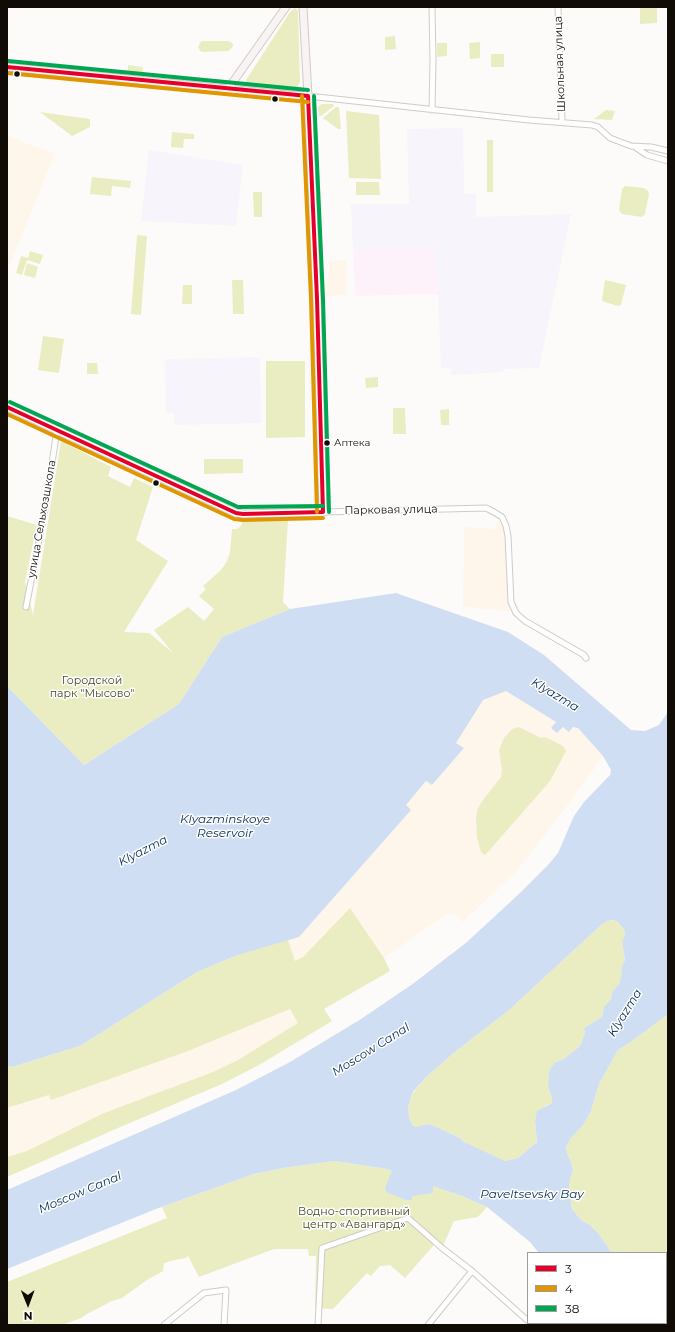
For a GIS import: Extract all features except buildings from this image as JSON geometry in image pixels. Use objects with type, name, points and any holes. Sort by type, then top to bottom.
[{"type":"main road","points":[[228,89],[286,7]]},
{"type":"main road","points":[[7,67],[308,96],[304,7]]},
{"type":"street","points":[[432,7],[434,60],[432,110]]},
{"type":"street","name":"Школьная улица","points":[[558,7],[562,122]]},
{"type":"street","points":[[323,512],[317,299],[308,96],[529,120],[592,125],[598,127],[610,138],[635,147],[647,155],[668,161]]},
{"type":"street","points":[[635,147],[647,146],[668,151]]},
{"type":"street","name":"Парковая улица","points":[[7,407],[236,513],[247,514],[486,508],[502,517],[506,526],[508,536],[512,602],[516,613],[525,621],[584,655],[586,658]]},
{"type":"street","name":"улица Сельхозшкола","points":[[26,607],[45,509],[57,430]]},
{"type":"street","points":[[318,1325],[322,1248],[408,1218],[442,1248],[472,1271],[527,1320]]},
{"type":"street","points":[[428,1325],[472,1271]]},
{"type":"street","points":[[164,1325],[204,1293],[226,1290],[224,1325]]},
{"type":"shaded area","points":[[463,128],[464,194],[476,194],[476,217],[571,214],[539,368],[504,369],[502,372],[451,375],[450,368],[441,368],[436,249],[353,250],[351,204],[409,204],[407,129]]},
{"type":"shaded area","points":[[7,135],[55,153],[10,265],[7,264]]},
{"type":"shaded area","points":[[149,150],[243,165],[236,226],[141,221]]},
{"type":"shaded area","points":[[436,249],[438,294],[357,296],[355,294],[353,250]]},
{"type":"shaded area","points":[[346,260],[347,295],[325,296],[325,282],[329,277],[329,261]]},
{"type":"shaded area","points":[[260,357],[261,423],[174,425],[174,413],[166,413],[165,359]]},
{"type":"shaded area","points":[[497,520],[503,527],[506,536],[509,611],[463,607],[464,527],[496,529]]},
{"type":"shaded area","points":[[506,691],[556,722],[557,733],[563,727],[578,728],[603,756],[517,871],[463,922],[454,914],[447,914],[384,958],[350,908],[303,957],[295,961],[288,940],[299,937],[410,810],[405,805],[427,781],[432,785],[464,748],[456,743],[482,700]]},
{"type":"shaded area","points":[[290,1009],[299,1024],[238,1060],[213,1072],[104,1113],[27,1151],[7,1157],[7,1108],[49,1095],[51,1100],[188,1051]]},
{"type":"green space","points":[[640,7],[657,7],[657,23],[640,24]]},
{"type":"green space","points":[[295,8],[298,11],[300,82],[294,92],[247,88],[246,80],[290,12]]},
{"type":"green space","points":[[395,36],[396,49],[385,50],[385,37]]},
{"type":"green space","points":[[202,41],[228,41],[233,45],[228,51],[203,52],[200,51],[198,47]]},
{"type":"green space","points":[[480,42],[480,58],[470,59],[469,43]]},
{"type":"green space","points":[[437,43],[447,43],[447,56],[437,57]]},
{"type":"green space","points":[[491,54],[504,54],[504,67],[491,67]]},
{"type":"green space","points":[[128,65],[143,67],[142,75],[128,73]]},
{"type":"green space","points":[[322,104],[333,104],[334,106],[319,116],[318,107]]},
{"type":"green space","points":[[336,107],[339,107],[341,129],[338,129],[323,118]]},
{"type":"green space","points":[[606,110],[615,111],[612,120],[594,119]]},
{"type":"green space","points":[[346,111],[379,115],[381,179],[349,178]]},
{"type":"green space","points":[[40,112],[90,119],[90,127],[72,136]]},
{"type":"green space","points":[[172,132],[194,134],[194,139],[184,139],[183,148],[171,147]]},
{"type":"green space","points":[[487,140],[493,140],[493,192],[487,192]]},
{"type":"green space","points":[[92,177],[131,181],[130,188],[112,186],[111,196],[90,194]]},
{"type":"green space","points":[[356,182],[379,182],[380,195],[356,195]]},
{"type":"green space","points":[[625,186],[644,188],[648,191],[649,194],[645,214],[642,217],[622,214],[620,212],[619,209],[622,189]]},
{"type":"green space","points":[[253,192],[262,192],[262,217],[254,217]]},
{"type":"green space","points":[[137,235],[147,236],[141,315],[131,314]]},
{"type":"green space","points":[[30,251],[43,255],[40,264],[27,260],[22,275],[16,273],[21,256],[28,258]]},
{"type":"green space","points":[[27,263],[38,267],[35,278],[24,275]]},
{"type":"green space","points":[[232,280],[243,280],[244,314],[233,314]]},
{"type":"green space","points":[[605,280],[626,285],[621,305],[618,306],[602,301]]},
{"type":"green space","points":[[183,285],[192,285],[192,304],[182,304]]},
{"type":"green space","points":[[43,336],[64,339],[59,373],[38,370]]},
{"type":"green space","points":[[266,361],[305,361],[305,437],[266,438]]},
{"type":"green space","points":[[87,363],[97,363],[98,374],[87,374]]},
{"type":"green space","points":[[378,377],[378,387],[366,388],[365,378]]},
{"type":"green space","points":[[393,408],[405,408],[406,434],[393,434]]},
{"type":"green space","points":[[449,409],[449,425],[441,425],[440,410]]},
{"type":"green space","name":"Городской парк \"Мысово\"","points":[[61,441],[111,467],[108,476],[130,487],[134,478],[153,487],[136,540],[168,561],[124,632],[149,633],[173,653],[154,630],[188,607],[204,621],[214,609],[199,596],[206,589],[203,586],[221,570],[227,561],[230,552],[232,529],[237,529],[240,527],[243,521],[288,520],[283,602],[290,609],[222,637],[179,704],[84,765],[7,686],[7,516],[37,525],[25,581],[33,615]]},
{"type":"green space","points":[[204,459],[243,459],[243,473],[204,474]]},
{"type":"green space","points":[[519,727],[541,738],[545,737],[563,746],[566,751],[550,781],[485,855],[481,852],[477,838],[476,817],[478,808],[501,777],[502,770],[499,750],[504,738],[512,729]]},
{"type":"green space","points":[[350,908],[384,958],[390,971],[324,1009],[332,1021],[259,1065],[222,1084],[7,1177],[7,1157],[27,1151],[104,1113],[213,1072],[238,1060],[298,1023],[290,1009],[188,1051],[51,1100],[49,1095],[7,1108],[7,1066],[12,1067],[80,1046],[197,972],[235,956],[288,940],[295,961],[303,957]]},
{"type":"green space","points":[[613,920],[618,922],[625,931],[622,941],[625,960],[621,968],[622,974],[619,984],[612,992],[611,999],[604,1007],[602,1017],[584,1028],[585,1033],[580,1046],[564,1059],[556,1062],[548,1087],[552,1097],[552,1103],[545,1106],[535,1122],[537,1142],[518,1158],[505,1161],[461,1141],[462,1139],[432,1125],[427,1124],[416,1127],[412,1125],[408,1108],[410,1100],[413,1093],[426,1077],[456,1051],[508,1011],[601,925],[607,921]]},
{"type":"green space","points":[[668,1014],[668,1297],[667,1252],[611,1252],[598,1233],[590,1225],[581,1220],[572,1209],[569,1188],[573,1170],[566,1147],[571,1138],[583,1125],[591,1111],[599,1084],[618,1050]]},
{"type":"green space","name":"Водно-спортивный центр «Авангард»","points":[[335,1161],[387,1169],[462,1196],[487,1207],[478,1217],[454,1221],[442,1248],[434,1245],[405,1278],[390,1265],[380,1266],[371,1276],[367,1273],[333,1309],[315,1308],[316,1256],[309,1256],[308,1249],[274,1249],[199,1277],[188,1256],[186,1258],[164,1263],[163,1271],[147,1280],[122,1298],[112,1301],[81,1318],[62,1325],[7,1325],[7,1282],[167,1218],[162,1207],[254,1174],[283,1168]]},
{"type":"water","points":[[396,593],[508,632],[544,655],[631,730],[645,731],[659,725],[668,712],[668,1014],[618,1050],[599,1084],[591,1111],[583,1125],[571,1138],[566,1147],[573,1170],[569,1188],[572,1209],[581,1220],[590,1225],[598,1233],[611,1252],[538,1252],[530,1242],[487,1207],[433,1186],[433,1193],[412,1196],[412,1200],[406,1200],[386,1192],[385,1188],[392,1171],[335,1161],[283,1168],[254,1174],[156,1209],[7,1269],[7,1190],[236,1090],[290,1062],[361,1019],[414,983],[467,942],[548,865],[558,853],[574,816],[584,802],[610,775],[611,770],[603,756],[578,728],[573,727],[569,732],[563,727],[557,733],[551,728],[556,722],[506,691],[483,700],[456,743],[464,748],[432,785],[426,781],[406,805],[411,810],[299,937],[235,956],[197,972],[80,1046],[12,1067],[7,1066],[7,686],[84,765],[179,704],[222,637],[290,609]],"holes":[[[613,920],[618,922],[625,931],[622,941],[625,960],[621,968],[622,974],[619,984],[612,992],[611,999],[604,1007],[602,1017],[584,1028],[585,1033],[580,1046],[551,1067],[548,1087],[552,1097],[552,1103],[537,1111],[535,1122],[537,1142],[518,1158],[505,1161],[432,1125],[427,1124],[416,1127],[412,1125],[408,1108],[410,1100],[413,1092],[426,1077],[456,1051],[508,1011],[601,925],[607,921]]]},
{"type":"water","points":[[668,1297],[668,1325],[581,1325],[667,1324]]},
{"type":"transit line","name":"38","points":[[8,61],[308,90]]},
{"type":"transit line","name":"3","points":[[7,67],[308,96]]},
{"type":"transit line","name":"4","points":[[7,73],[308,102]]},
{"type":"transit line","name":"4","points":[[302,96],[311,299],[317,512]]},
{"type":"transit line","name":"3","points":[[308,96],[317,299],[323,512]]},
{"type":"transit line","name":"38","points":[[314,96],[323,299],[329,512]]},
{"type":"transit line","name":"38","points":[[10,402],[238,507],[323,506]]},
{"type":"transit line","name":"3","points":[[7,407],[236,513],[323,512]]},
{"type":"transit line","name":"4","points":[[7,414],[234,519],[323,518]]},
{"type":"place","name":"Аптека","points":[[327,443]]},
{"type":"water label","name":"Klyazma","points":[[555,695]]},
{"type":"water label","name":"Klyazminskoye Reservoir","points":[[225,826]]},
{"type":"water label","name":"Klyazma","points":[[143,851]]},
{"type":"water label","name":"Klyazma","points":[[625,1013]]},
{"type":"water label","name":"Moscow Canal","points":[[371,1050]]},
{"type":"water label","name":"Moscow Canal","points":[[80,1193]]},
{"type":"water label","name":"Paveltsevsky Bay","points":[[532,1194]]}]
